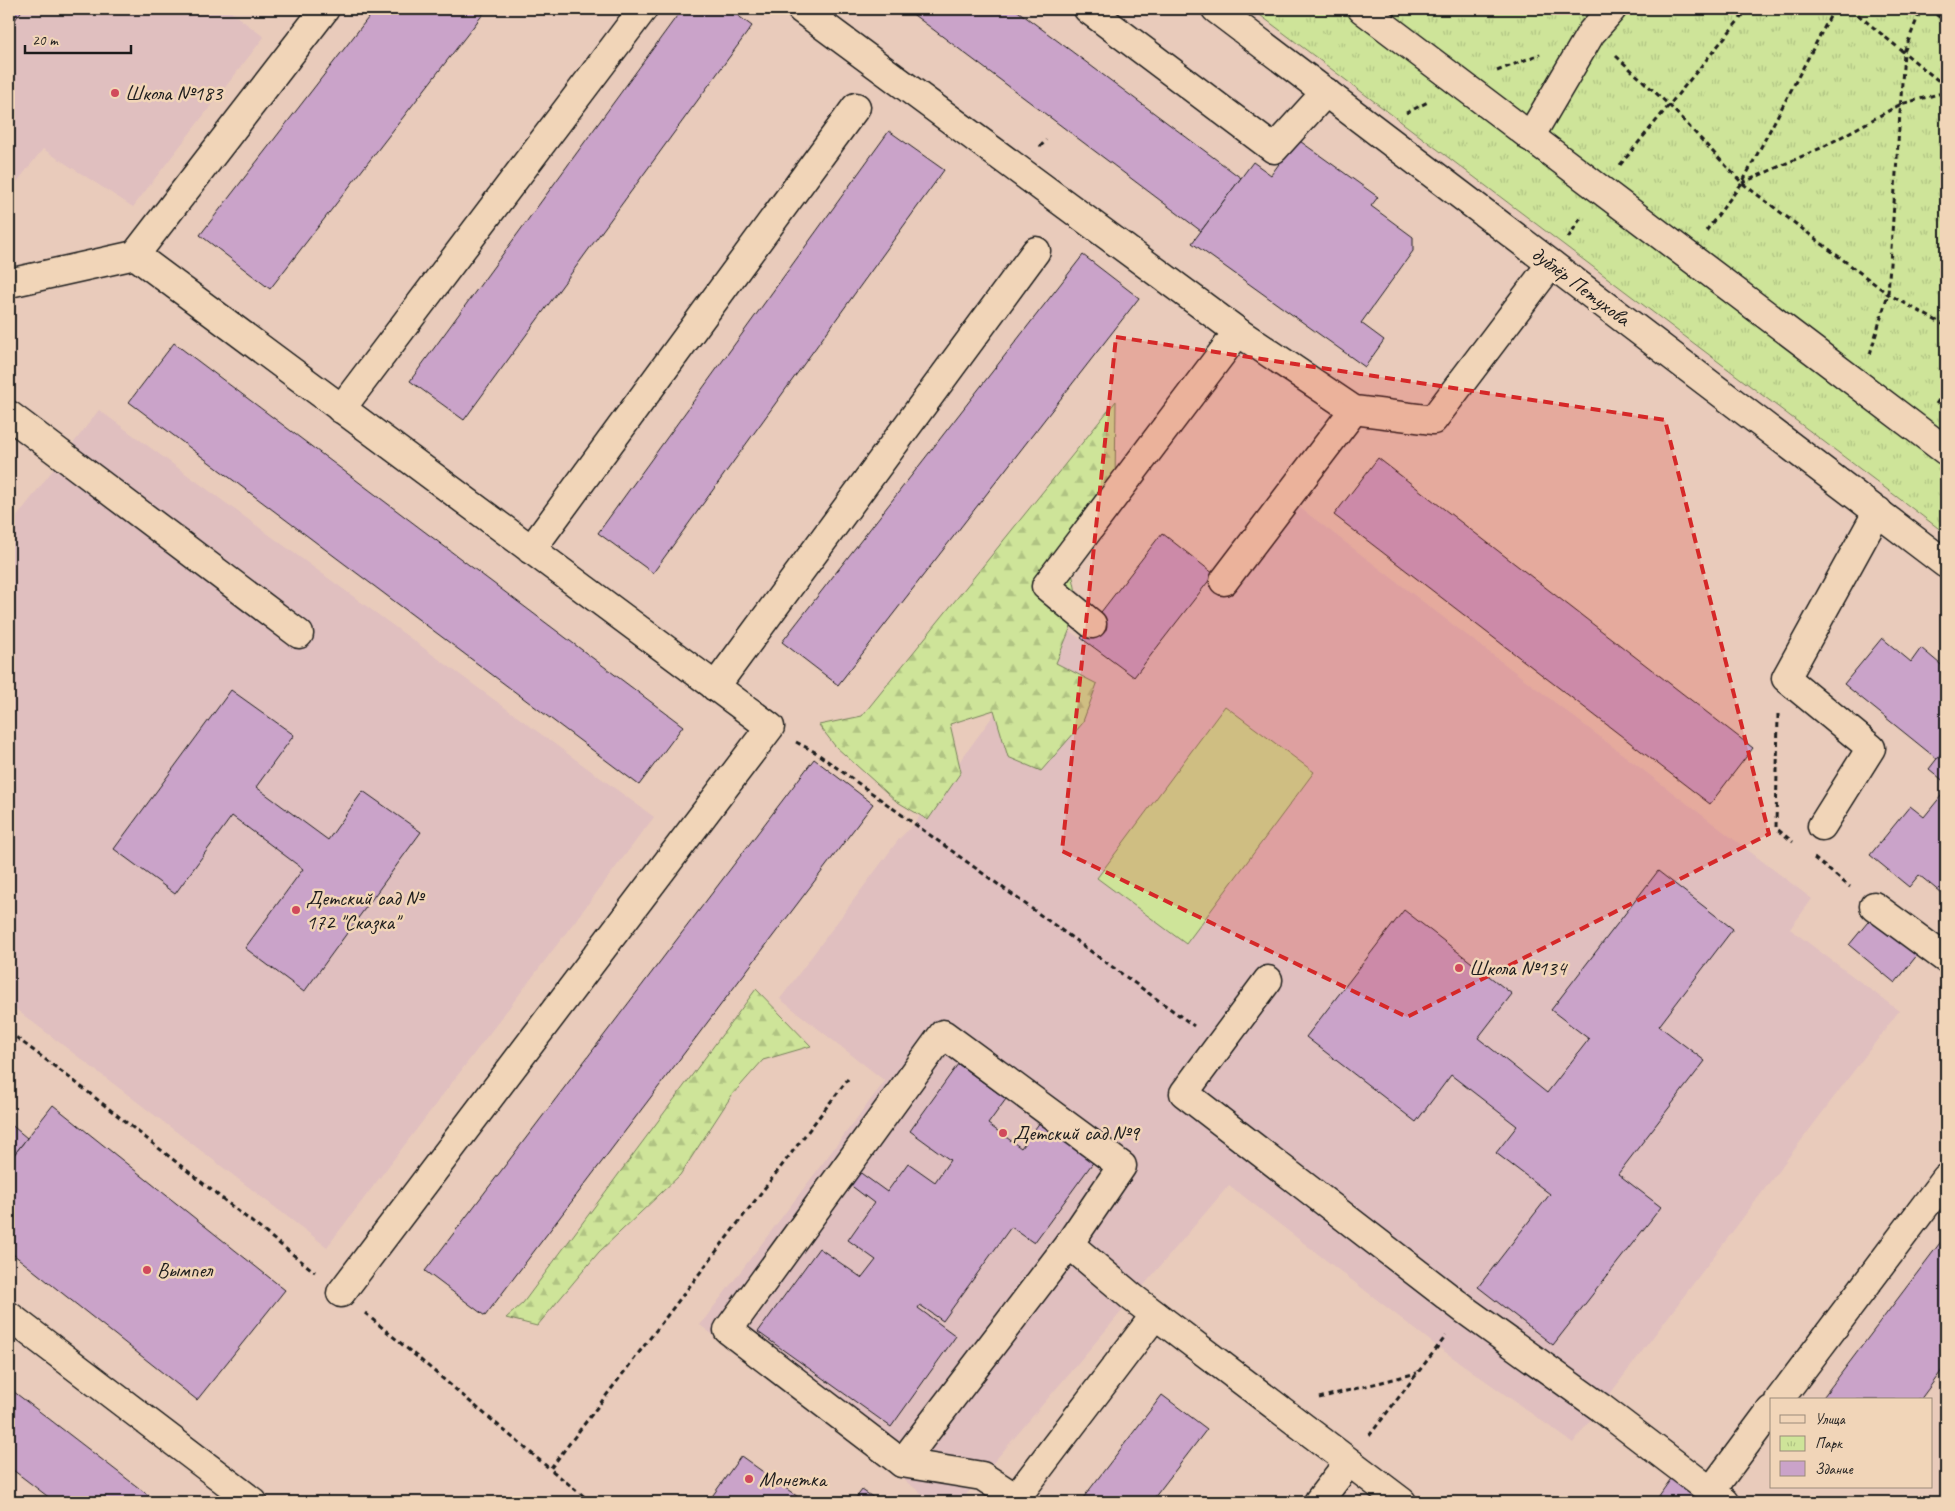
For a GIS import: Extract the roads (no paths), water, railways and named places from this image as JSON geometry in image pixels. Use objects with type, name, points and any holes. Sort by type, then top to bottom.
[{"type":"street","points":[[9,283],[135,255],[325,9]]},
{"type":"street","points":[[341,409],[643,9]]},
{"type":"street","points":[[801,9],[1238,332],[1354,410],[1433,420],[1551,264]]},
{"type":"street","points":[[1088,9],[1274,149],[1326,92]]},
{"type":"street","name":"дублёр Петухова","points":[[1216,9],[1946,564]]},
{"type":"street","points":[[1362,9],[1946,451]]},
{"type":"street","points":[[1530,137],[1591,33],[1612,9]]},
{"type":"street","points":[[531,550],[856,107]]},
{"type":"street","points":[[715,687],[1036,251]]},
{"type":"street","points":[[135,255],[770,727],[341,1293]]},
{"type":"street","points":[[1092,624],[1046,586],[1238,332]]},
{"type":"street","points":[[1224,581],[1354,410]]},
{"type":"street","points":[[9,415],[299,634]]},
{"type":"street","points":[[1822,826],[1872,748],[1786,678],[1878,511]]},
{"type":"street","points":[[1874,906],[1946,959]]},
{"type":"street","points":[[1268,980],[1184,1093],[1465,1310],[1600,1407],[1718,1497],[1770,1412]]},
{"type":"street","points":[[902,1463],[1069,1244],[1122,1166],[943,1034],[728,1330],[902,1463],[982,1476],[1015,1500],[1155,1316]]},
{"type":"street","points":[[1781,1398],[1946,1178]]},
{"type":"street","points":[[1069,1244],[1155,1316],[1402,1502]]},
{"type":"street","points":[[9,1316],[254,1502]]},
{"type":"street","points":[[1318,1502],[1348,1463]]},
{"type":"place","name":"Школа №183","points":[[115,93]]},
{"type":"place","name":"Детский сад № 172 \"Сказка\"","points":[[296,910]]},
{"type":"place","name":"Школа №134","points":[[1459,968]]},
{"type":"place","name":"Детский сад №9","points":[[1003,1133]]},
{"type":"place","name":"Вымпел","points":[[147,1270]]},
{"type":"place","name":"Монетка","points":[[749,1479]]}]
